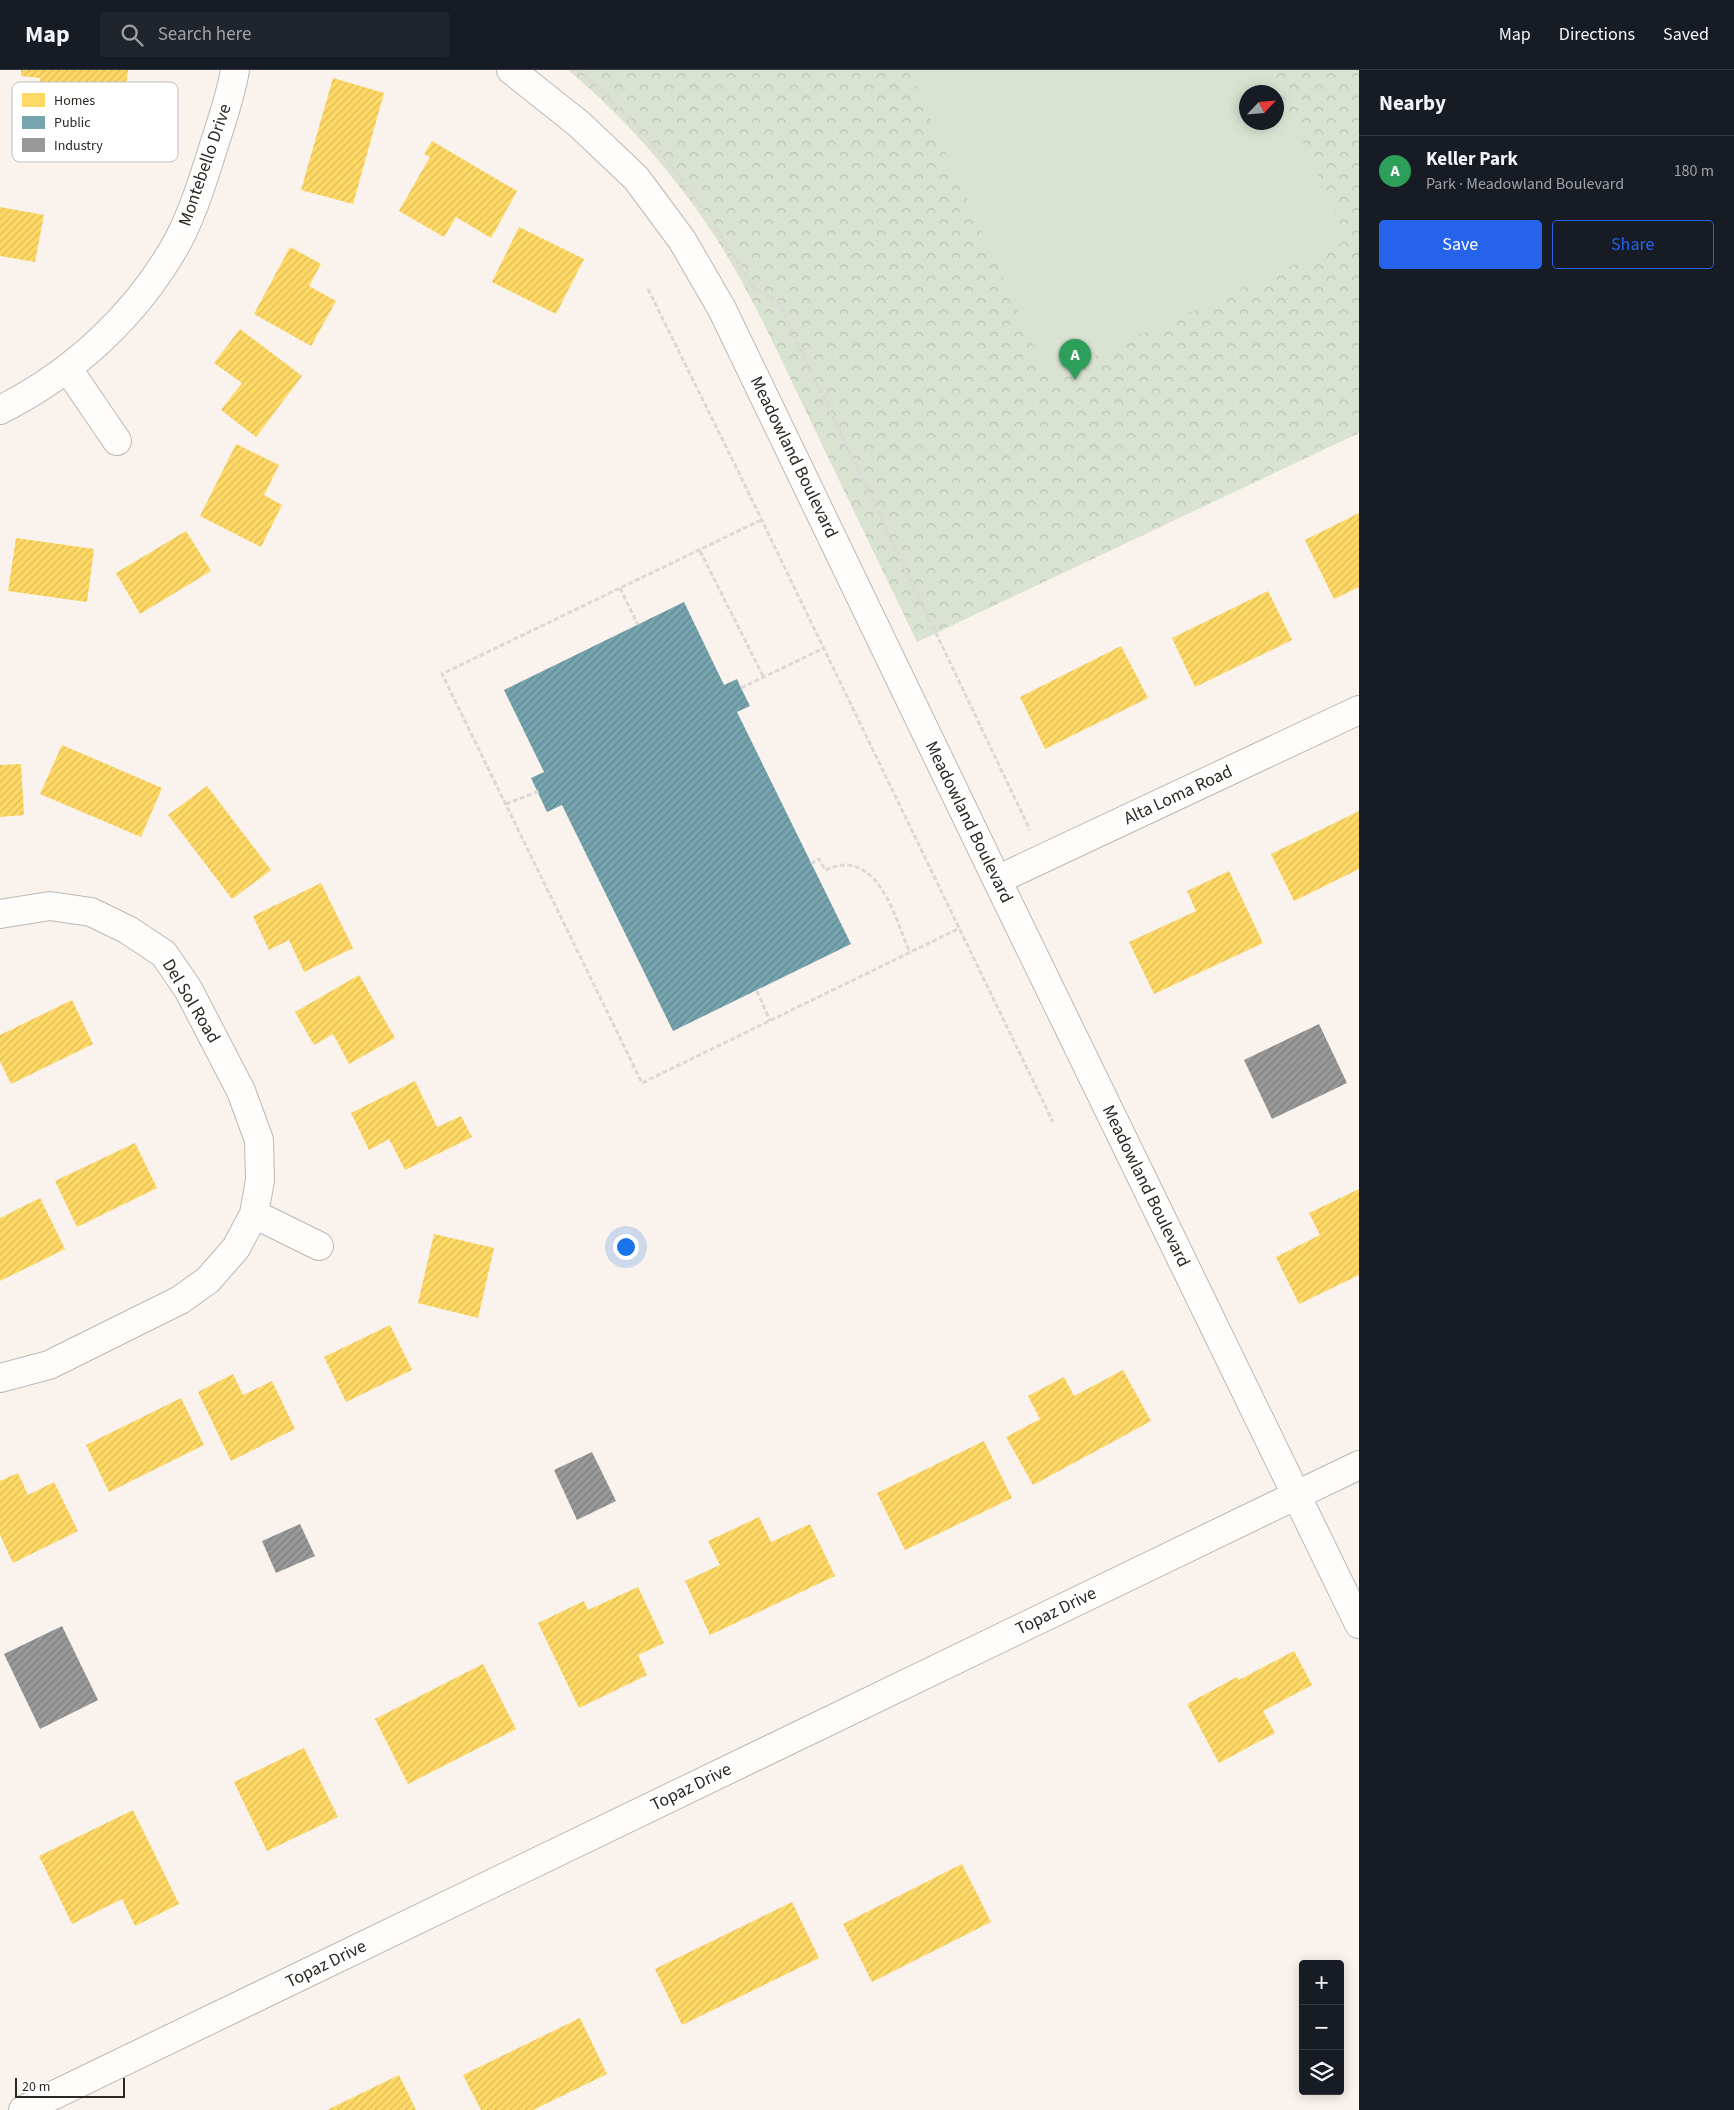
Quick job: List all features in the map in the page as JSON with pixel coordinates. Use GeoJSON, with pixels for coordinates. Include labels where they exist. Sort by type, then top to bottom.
{"type":"FeatureCollection","features":[{"type":"Feature","properties":{"kind":"street","name":"Montebello Drive"},"geometry":{"type":"LineString","coordinates":[[0,410],[68,369],[112,330],[146,290],[179,239],[203,180],[235,70]]}},
{"type":"Feature","properties":{"kind":"street","name":"Meadowland Boulevard"},"geometry":{"type":"LineString","coordinates":[[511,70],[579,124],[636,178],[682,240],[722,309],[1359,1624]]}},
{"type":"Feature","properties":{"kind":"street"},"geometry":{"type":"LineString","coordinates":[[68,369],[118,440]]}},
{"type":"Feature","properties":{"kind":"street","name":"Alta Loma Road"},"geometry":{"type":"LineString","coordinates":[[997,880],[1359,710]]}},
{"type":"Feature","properties":{"kind":"street","name":"Del Sol Road"},"geometry":{"type":"LineString","coordinates":[[0,914],[50,906],[91,912],[128,930],[164,954],[188,990],[241,1091],[259,1140],[260,1180],[254,1214],[236,1248],[208,1280],[180,1300],[49,1365],[0,1378]]}},
{"type":"Feature","properties":{"kind":"street"},"geometry":{"type":"LineString","coordinates":[[254,1214],[319,1246]]}},
{"type":"Feature","properties":{"kind":"street","name":"Topaz Drive"},"geometry":{"type":"LineString","coordinates":[[23,2110],[1359,1465]]}},
{"type":"Feature","properties":{"kind":"path"},"geometry":{"type":"LineString","coordinates":[[578,70],[644,133],[688,186],[708,216]]}},
{"type":"Feature","properties":{"kind":"path"},"geometry":{"type":"LineString","coordinates":[[713,224],[753,287],[778,302],[1044,858]]}},
{"type":"Feature","properties":{"kind":"path"},"geometry":{"type":"LineString","coordinates":[[648,289],[1053,1122]]}},
{"type":"Feature","properties":{"kind":"path"},"geometry":{"type":"LineString","coordinates":[[761,520],[442,674],[642,1083],[960,928]]}},
{"type":"Feature","properties":{"kind":"path"},"geometry":{"type":"LineString","coordinates":[[700,551],[764,678]]}},
{"type":"Feature","properties":{"kind":"path"},"geometry":{"type":"LineString","coordinates":[[620,588],[638,625]]}},
{"type":"Feature","properties":{"kind":"path"},"geometry":{"type":"LineString","coordinates":[[741,688],[824,648]]}},
{"type":"Feature","properties":{"kind":"path"},"geometry":{"type":"LineString","coordinates":[[506,804],[539,791]]}},
{"type":"Feature","properties":{"kind":"path"},"geometry":{"type":"LineString","coordinates":[[811,864],[819,859],[825,870],[845,865],[861,869],[875,877],[910,953]]}},
{"type":"Feature","properties":{"kind":"path"},"geometry":{"type":"LineString","coordinates":[[757,991],[770,1021]]}},
{"type":"Feature","properties":{"kind":"green space"},"geometry":{"type":"Polygon","coordinates":[[[568,70],[1359,70],[1359,433],[917,642],[770,336],[723,249],[672,176],[612,110],[568,70]]]}},
{"type":"Feature","properties":{"kind":"green space"},"geometry":{"type":"Polygon","coordinates":[[[908,70],[1270,70],[1277,85],[1239,85],[1239,130],[1284,130],[1284,101],[1348,240],[1048,377],[908,70]]]}},
{"type":"Feature","properties":{"kind":"building: Homes"},"geometry":{"type":"Polygon","coordinates":[[[21,70],[128,70],[127,82],[40,82],[40,78],[21,76],[21,70]]]}},
{"type":"Feature","properties":{"kind":"building: Homes"},"geometry":{"type":"Polygon","coordinates":[[[333,78],[384,93],[353,204],[301,190],[333,78]]]}},
{"type":"Feature","properties":{"kind":"building: Homes"},"geometry":{"type":"Polygon","coordinates":[[[432,141],[517,191],[491,238],[456,217],[444,237],[399,211],[430,157],[424,154],[432,141]]]}},
{"type":"Feature","properties":{"kind":"building: Homes"},"geometry":{"type":"Polygon","coordinates":[[[0,207],[44,215],[35,262],[0,256],[0,207]]]}},
{"type":"Feature","properties":{"kind":"building: Homes"},"geometry":{"type":"Polygon","coordinates":[[[519,227],[584,259],[556,314],[492,282],[519,227]]]}},
{"type":"Feature","properties":{"kind":"building: Homes"},"geometry":{"type":"Polygon","coordinates":[[[290,247],[321,264],[309,286],[336,301],[311,346],[254,314],[290,247]]]}},
{"type":"Feature","properties":{"kind":"building: Homes"},"geometry":{"type":"Polygon","coordinates":[[[240,329],[302,376],[256,437],[221,410],[242,383],[214,363],[240,329]]]}},
{"type":"Feature","properties":{"kind":"building: Homes"},"geometry":{"type":"Polygon","coordinates":[[[236,444],[279,465],[264,495],[282,505],[261,547],[200,516],[236,444]]]}},
{"type":"Feature","properties":{"kind":"building: Homes"},"geometry":{"type":"Polygon","coordinates":[[[1359,513],[1359,587],[1334,599],[1305,540],[1359,513]]]}},
{"type":"Feature","properties":{"kind":"building: Homes"},"geometry":{"type":"Polygon","coordinates":[[[186,531],[211,571],[140,614],[116,573],[186,531]]]}},
{"type":"Feature","properties":{"kind":"building: Homes"},"geometry":{"type":"Polygon","coordinates":[[[16,538],[94,549],[87,602],[8,591],[16,538]]]}},
{"type":"Feature","properties":{"kind":"building: Homes"},"geometry":{"type":"Polygon","coordinates":[[[1268,591],[1292,640],[1195,687],[1172,638],[1268,591]]]}},
{"type":"Feature","properties":{"kind":"building: Homes"},"geometry":{"type":"Polygon","coordinates":[[[1121,646],[1148,698],[1045,749],[1020,697],[1121,646]]]}},
{"type":"Feature","properties":{"kind":"building: Homes"},"geometry":{"type":"Polygon","coordinates":[[[62,745],[162,788],[141,837],[40,794],[62,745]]]}},
{"type":"Feature","properties":{"kind":"building: Homes"},"geometry":{"type":"Polygon","coordinates":[[[21,764],[24,815],[0,817],[0,765],[21,764]]]}},
{"type":"Feature","properties":{"kind":"building: Homes"},"geometry":{"type":"Polygon","coordinates":[[[207,786],[271,870],[232,899],[168,815],[207,786]]]}},
{"type":"Feature","properties":{"kind":"building: Homes"},"geometry":{"type":"Polygon","coordinates":[[[1359,811],[1359,869],[1294,901],[1271,854],[1359,811]]]}},
{"type":"Feature","properties":{"kind":"building: Homes"},"geometry":{"type":"Polygon","coordinates":[[[1229,871],[1263,943],[1154,994],[1129,942],[1196,911],[1187,891],[1229,871]]]}},
{"type":"Feature","properties":{"kind":"building: Homes"},"geometry":{"type":"Polygon","coordinates":[[[321,883],[353,948],[304,972],[289,940],[269,950],[253,916],[321,883]]]}},
{"type":"Feature","properties":{"kind":"building: Homes"},"geometry":{"type":"Polygon","coordinates":[[[359,975],[395,1038],[349,1064],[333,1034],[314,1045],[295,1012],[359,975]]]}},
{"type":"Feature","properties":{"kind":"building: Homes"},"geometry":{"type":"Polygon","coordinates":[[[72,1000],[93,1044],[11,1084],[0,1061],[0,1035],[72,1000]]]}},
{"type":"Feature","properties":{"kind":"building: Homes"},"geometry":{"type":"Polygon","coordinates":[[[415,1081],[437,1127],[461,1116],[472,1137],[405,1170],[389,1139],[369,1150],[351,1113],[415,1081]]]}},
{"type":"Feature","properties":{"kind":"building: Homes"},"geometry":{"type":"Polygon","coordinates":[[[135,1143],[157,1188],[77,1227],[55,1181],[135,1143]]]}},
{"type":"Feature","properties":{"kind":"building: Homes"},"geometry":{"type":"Polygon","coordinates":[[[1359,1189],[1359,1275],[1299,1304],[1276,1257],[1320,1235],[1309,1213],[1359,1189]]]}},
{"type":"Feature","properties":{"kind":"building: Homes"},"geometry":{"type":"Polygon","coordinates":[[[40,1198],[65,1249],[0,1281],[0,1218],[40,1198]]]}},
{"type":"Feature","properties":{"kind":"building: Homes"},"geometry":{"type":"Polygon","coordinates":[[[434,1234],[494,1248],[478,1318],[418,1303],[434,1234]]]}},
{"type":"Feature","properties":{"kind":"building: Homes"},"geometry":{"type":"Polygon","coordinates":[[[390,1325],[412,1370],[346,1402],[324,1357],[390,1325]]]}},
{"type":"Feature","properties":{"kind":"building: Homes"},"geometry":{"type":"Polygon","coordinates":[[[1123,1370],[1151,1421],[1033,1485],[1006,1437],[1040,1419],[1028,1396],[1064,1377],[1074,1396],[1123,1370]]]}},
{"type":"Feature","properties":{"kind":"building: Homes"},"geometry":{"type":"Polygon","coordinates":[[[233,1374],[243,1395],[272,1381],[295,1429],[231,1461],[198,1392],[233,1374]]]}},
{"type":"Feature","properties":{"kind":"building: Homes"},"geometry":{"type":"Polygon","coordinates":[[[181,1398],[204,1445],[109,1492],[86,1445],[181,1398]]]}},
{"type":"Feature","properties":{"kind":"building: Homes"},"geometry":{"type":"Polygon","coordinates":[[[984,1441],[1012,1498],[905,1550],[877,1493],[984,1441]]]}},
{"type":"Feature","properties":{"kind":"building: Homes"},"geometry":{"type":"Polygon","coordinates":[[[18,1473],[28,1495],[54,1482],[78,1531],[13,1563],[0,1535],[0,1481],[18,1473]]]}},
{"type":"Feature","properties":{"kind":"building: Homes"},"geometry":{"type":"Polygon","coordinates":[[[759,1517],[771,1542],[810,1524],[835,1576],[710,1635],[685,1581],[720,1565],[708,1541],[759,1517]]]}},
{"type":"Feature","properties":{"kind":"building: Homes"},"geometry":{"type":"Polygon","coordinates":[[[638,1587],[664,1643],[638,1655],[647,1675],[579,1708],[538,1623],[584,1601],[588,1610],[638,1587]]]}},
{"type":"Feature","properties":{"kind":"building: Homes"},"geometry":{"type":"Polygon","coordinates":[[[1294,1651],[1312,1685],[1263,1711],[1275,1733],[1219,1763],[1187,1704],[1237,1677],[1239,1680],[1294,1651]]]}},
{"type":"Feature","properties":{"kind":"building: Homes"},"geometry":{"type":"Polygon","coordinates":[[[483,1664],[516,1729],[408,1784],[375,1719],[483,1664]]]}},
{"type":"Feature","properties":{"kind":"building: Homes"},"geometry":{"type":"Polygon","coordinates":[[[304,1748],[338,1817],[267,1851],[234,1782],[304,1748]]]}},
{"type":"Feature","properties":{"kind":"building: Homes"},"geometry":{"type":"Polygon","coordinates":[[[133,1810],[179,1904],[135,1926],[122,1899],[72,1924],[39,1856],[133,1810]]]}},
{"type":"Feature","properties":{"kind":"building: Homes"},"geometry":{"type":"Polygon","coordinates":[[[962,1864],[991,1922],[872,1982],[843,1924],[962,1864]]]}},
{"type":"Feature","properties":{"kind":"building: Homes"},"geometry":{"type":"Polygon","coordinates":[[[792,1902],[819,1958],[682,2025],[655,1969],[792,1902]]]}},
{"type":"Feature","properties":{"kind":"building: Homes"},"geometry":{"type":"Polygon","coordinates":[[[580,2018],[607,2074],[533,2110],[481,2110],[463,2075],[580,2018]]]}},
{"type":"Feature","properties":{"kind":"building: Homes"},"geometry":{"type":"Polygon","coordinates":[[[399,2075],[416,2110],[327,2110],[399,2075]]]}},
{"type":"Feature","properties":{"kind":"building: Public"},"geometry":{"type":"Polygon","coordinates":[[[684,602],[724,685],[737,679],[750,706],[737,712],[851,944],[673,1031],[562,805],[547,812],[531,778],[544,772],[504,690],[684,602]]]}},
{"type":"Feature","properties":{"kind":"building: Industry"},"geometry":{"type":"Polygon","coordinates":[[[1319,1024],[1347,1083],[1272,1119],[1244,1060],[1319,1024]]]}},
{"type":"Feature","properties":{"kind":"building: Industry"},"geometry":{"type":"Polygon","coordinates":[[[592,1452],[616,1501],[577,1520],[554,1470],[592,1452]]]}},
{"type":"Feature","properties":{"kind":"building: Industry"},"geometry":{"type":"Polygon","coordinates":[[[300,1524],[315,1556],[276,1573],[262,1541],[300,1524]]]}},
{"type":"Feature","properties":{"kind":"building: Industry"},"geometry":{"type":"Polygon","coordinates":[[[62,1626],[98,1700],[40,1729],[4,1654],[62,1626]]]}},
{"type":"Feature","properties":{"kind":"place","name":"Keller Park"},"geometry":{"type":"Point","coordinates":[1075,380]}}]}
